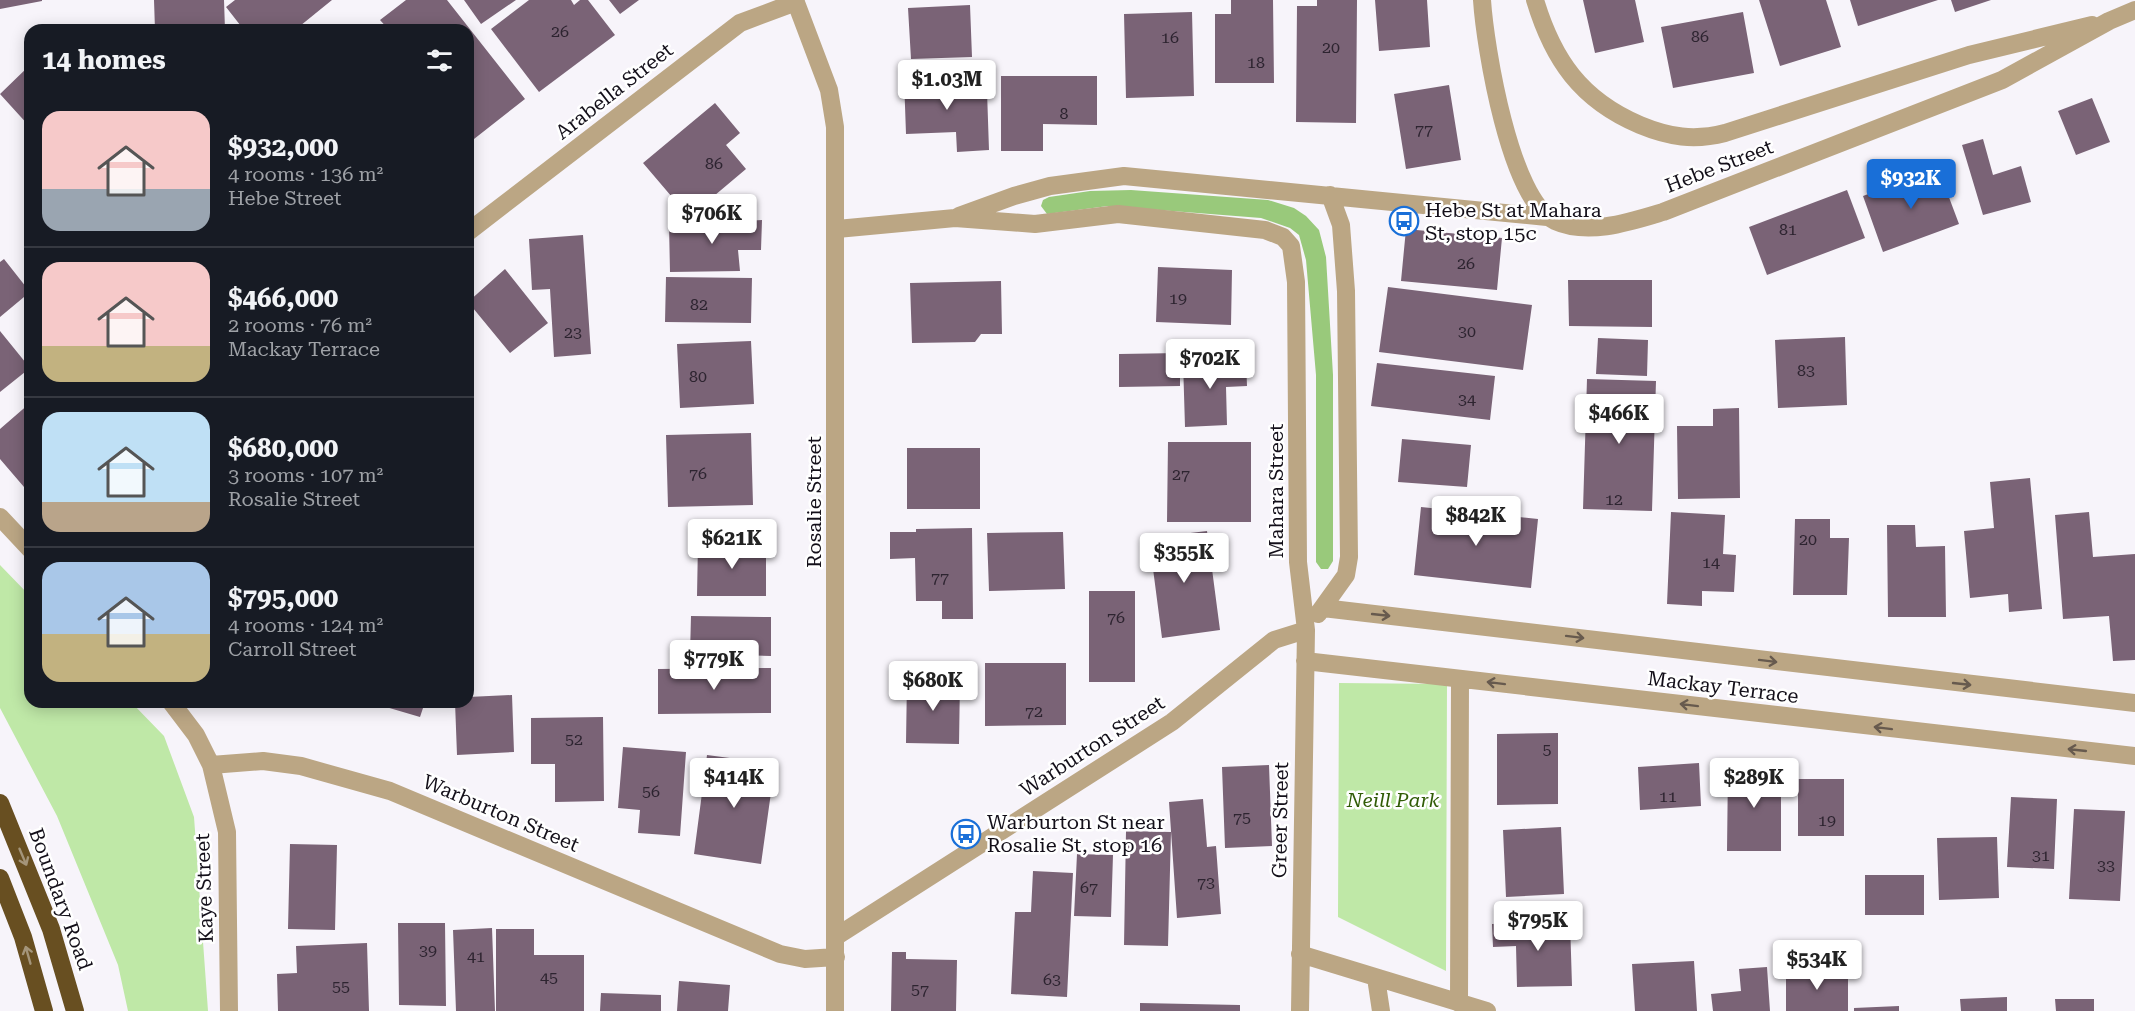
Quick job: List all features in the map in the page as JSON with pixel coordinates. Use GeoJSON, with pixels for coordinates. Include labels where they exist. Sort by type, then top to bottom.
{"type":"FeatureCollection","features":[{"type":"Feature","properties":{"kind":"highway","name":"Boundary Road"},"geometry":{"type":"LineString","coordinates":[[0,803],[51,928],[75,1011]]}},
{"type":"Feature","properties":{"kind":"highway"},"geometry":{"type":"LineString","coordinates":[[0,878],[23,937],[45,1011]]}},
{"type":"Feature","properties":{"kind":"street"},"geometry":{"type":"LineString","coordinates":[[1482,0],[1489,56],[1506,131],[1522,179],[1547,217]]}},
{"type":"Feature","properties":{"kind":"street","name":"Hebe Street"},"geometry":{"type":"LineString","coordinates":[[1535,0],[1553,46],[1566,69],[1589,96],[1610,110],[1642,126],[1691,139],[1725,133],[2007,44],[2109,21]]}},
{"type":"Feature","properties":{"kind":"street","name":"Rosalie Street"},"geometry":{"type":"LineString","coordinates":[[796,1],[829,90],[833,109],[837,229],[836,1011]]}},
{"type":"Feature","properties":{"kind":"street","name":"Arabella Street"},"geometry":{"type":"LineString","coordinates":[[474,227],[740,23],[796,1]]}},
{"type":"Feature","properties":{"kind":"street","name":"Hebe Street"},"geometry":{"type":"LineString","coordinates":[[1547,217],[1574,226],[1605,226],[1672,208],[2002,80],[2109,21],[2135,10]]}},
{"type":"Feature","properties":{"kind":"street","name":"Mahara Street"},"geometry":{"type":"LineString","coordinates":[[955,218],[1032,190],[1109,177],[1142,176],[1547,217]]}},
{"type":"Feature","properties":{"kind":"street"},"geometry":{"type":"LineString","coordinates":[[1306,630],[1346,575],[1349,550],[1345,263],[1339,216],[1330,195]]}},
{"type":"Feature","properties":{"kind":"street","name":"Mahara Street"},"geometry":{"type":"LineString","coordinates":[[837,229],[955,218],[1026,225],[1103,215],[1140,214],[1272,231],[1289,242],[1294,256],[1296,282],[1298,562],[1306,630]]}},
{"type":"Feature","properties":{"kind":"street"},"geometry":{"type":"LineString","coordinates":[[0,517],[24,543]]}},
{"type":"Feature","properties":{"kind":"street","name":"Mackay Terrace"},"geometry":{"type":"LineString","coordinates":[[1323,608],[2135,703]]}},
{"type":"Feature","properties":{"kind":"street","name":"Greer Street"},"geometry":{"type":"LineString","coordinates":[[1300,1011],[1306,630]]}},
{"type":"Feature","properties":{"kind":"street","name":"Warburton Street"},"geometry":{"type":"LineString","coordinates":[[837,936],[1172,722],[1274,640],[1306,630]]}},
{"type":"Feature","properties":{"kind":"street","name":"Mackay Terrace"},"geometry":{"type":"LineString","coordinates":[[1305,661],[2135,756]]}},
{"type":"Feature","properties":{"kind":"street"},"geometry":{"type":"LineString","coordinates":[[1459,1003],[1460,679]]}},
{"type":"Feature","properties":{"kind":"street"},"geometry":{"type":"LineString","coordinates":[[176,708],[196,735],[211,765]]}},
{"type":"Feature","properties":{"kind":"street","name":"Warburton Street"},"geometry":{"type":"LineString","coordinates":[[211,765],[263,761],[301,766],[390,791],[780,954],[805,960],[836,957]]}},
{"type":"Feature","properties":{"kind":"street","name":"Kaye Street"},"geometry":{"type":"LineString","coordinates":[[211,765],[227,832],[229,1011]]}},
{"type":"Feature","properties":{"kind":"street"},"geometry":{"type":"LineString","coordinates":[[1300,954],[1487,1011]]}},
{"type":"Feature","properties":{"kind":"street"},"geometry":{"type":"LineString","coordinates":[[1376,978],[1381,1011]]}},
{"type":"Feature","properties":{"kind":"green space"},"geometry":{"type":"Polygon","coordinates":[[[1131,190],[1268,200],[1294,208],[1306,216],[1319,230],[1326,257],[1333,375],[1333,561],[1328,569],[1321,569],[1316,562],[1316,375],[1306,260],[1299,235],[1290,228],[1261,218],[1108,206],[1047,214],[1041,206],[1043,200],[1049,197],[1090,191],[1131,190]]]}},
{"type":"Feature","properties":{"kind":"green space"},"geometry":{"type":"Polygon","coordinates":[[[0,565],[24,590],[24,708],[137,708],[164,736],[194,817],[208,1011],[128,1011],[118,965],[57,816],[0,708],[0,565]]]}},
{"type":"Feature","properties":{"kind":"green space","name":"Neill Park"},"geometry":{"type":"Polygon","coordinates":[[[1339,683],[1447,684],[1446,971],[1338,917],[1339,683]]]}},
{"type":"Feature","properties":{"kind":"building"},"geometry":{"type":"Polygon","coordinates":[[[0,0],[42,0],[42,1],[0,9],[0,0]]]}},
{"type":"Feature","properties":{"kind":"building"},"geometry":{"type":"Polygon","coordinates":[[[154,0],[224,0],[225,24],[155,24],[154,0]]]}},
{"type":"Feature","properties":{"kind":"building"},"geometry":{"type":"Polygon","coordinates":[[[235,0],[332,0],[302,24],[239,24],[226,7],[235,0]]]}},
{"type":"Feature","properties":{"kind":"building"},"geometry":{"type":"Polygon","coordinates":[[[406,0],[447,0],[466,24],[384,24],[380,20],[406,0]]]}},
{"type":"Feature","properties":{"kind":"building"},"geometry":{"type":"Polygon","coordinates":[[[464,0],[516,0],[481,24],[464,0]]]}},
{"type":"Feature","properties":{"kind":"building"},"geometry":{"type":"Polygon","coordinates":[[[529,0],[571,0],[574,5],[580,0],[588,0],[615,35],[539,92],[491,29],[529,0]]]}},
{"type":"Feature","properties":{"kind":"building"},"geometry":{"type":"Polygon","coordinates":[[[609,0],[639,0],[620,14],[609,0]]]}},
{"type":"Feature","properties":{"kind":"building"},"geometry":{"type":"Polygon","coordinates":[[[1231,0],[1273,0],[1274,83],[1215,83],[1215,14],[1231,14],[1231,0]]]}},
{"type":"Feature","properties":{"kind":"building"},"geometry":{"type":"Polygon","coordinates":[[[1317,0],[1357,0],[1356,123],[1296,122],[1297,6],[1317,6],[1317,0]]]}},
{"type":"Feature","properties":{"kind":"building"},"geometry":{"type":"Polygon","coordinates":[[[1375,0],[1427,0],[1430,47],[1379,51],[1375,0]]]}},
{"type":"Feature","properties":{"kind":"building"},"geometry":{"type":"Polygon","coordinates":[[[1583,0],[1635,0],[1644,42],[1595,53],[1583,0]]]}},
{"type":"Feature","properties":{"kind":"building"},"geometry":{"type":"Polygon","coordinates":[[[1759,0],[1826,0],[1841,47],[1780,66],[1759,0]]]}},
{"type":"Feature","properties":{"kind":"building"},"geometry":{"type":"Polygon","coordinates":[[[1850,0],[1938,0],[1858,26],[1850,0]]]}},
{"type":"Feature","properties":{"kind":"building"},"geometry":{"type":"Polygon","coordinates":[[[1951,0],[1991,0],[1955,12],[1951,0]]]}},
{"type":"Feature","properties":{"kind":"building"},"geometry":{"type":"Polygon","coordinates":[[[970,5],[972,57],[911,59],[908,8],[970,5]]]}},
{"type":"Feature","properties":{"kind":"building"},"geometry":{"type":"Polygon","coordinates":[[[1192,12],[1194,96],[1126,98],[1124,14],[1192,12]]]}},
{"type":"Feature","properties":{"kind":"building"},"geometry":{"type":"Polygon","coordinates":[[[1743,12],[1754,73],[1673,88],[1661,27],[1743,12]]]}},
{"type":"Feature","properties":{"kind":"building"},"geometry":{"type":"Polygon","coordinates":[[[474,34],[525,99],[474,139],[474,34]]]}},
{"type":"Feature","properties":{"kind":"building"},"geometry":{"type":"Polygon","coordinates":[[[24,71],[24,120],[0,94],[24,71]]]}},
{"type":"Feature","properties":{"kind":"building"},"geometry":{"type":"Polygon","coordinates":[[[961,76],[961,93],[987,91],[989,150],[957,152],[956,132],[906,134],[904,78],[961,76]]]}},
{"type":"Feature","properties":{"kind":"building"},"geometry":{"type":"Polygon","coordinates":[[[1001,76],[1097,76],[1097,125],[1043,124],[1043,151],[1001,151],[1001,76]]]}},
{"type":"Feature","properties":{"kind":"building"},"geometry":{"type":"Polygon","coordinates":[[[1449,85],[1461,160],[1406,169],[1394,94],[1449,85]]]}},
{"type":"Feature","properties":{"kind":"building"},"geometry":{"type":"Polygon","coordinates":[[[2092,98],[2110,142],[2076,155],[2058,111],[2092,98]]]}},
{"type":"Feature","properties":{"kind":"building"},"geometry":{"type":"Polygon","coordinates":[[[715,103],[740,133],[726,145],[746,169],[689,217],[643,163],[715,103]]]}},
{"type":"Feature","properties":{"kind":"building"},"geometry":{"type":"Polygon","coordinates":[[[1983,139],[1993,175],[2021,166],[2031,202],[1983,215],[1962,145],[1983,139]]]}},
{"type":"Feature","properties":{"kind":"building"},"geometry":{"type":"Polygon","coordinates":[[[1938,168],[1959,224],[1883,252],[1863,196],[1938,168]]]}},
{"type":"Feature","properties":{"kind":"building"},"geometry":{"type":"Polygon","coordinates":[[[1847,190],[1865,238],[1767,275],[1749,227],[1847,190]]]}},
{"type":"Feature","properties":{"kind":"building"},"geometry":{"type":"Polygon","coordinates":[[[762,220],[761,250],[738,250],[740,271],[670,272],[669,225],[762,220]]]}},
{"type":"Feature","properties":{"kind":"building"},"geometry":{"type":"Polygon","coordinates":[[[1406,229],[1502,238],[1497,290],[1401,281],[1406,229]]]}},
{"type":"Feature","properties":{"kind":"building"},"geometry":{"type":"Polygon","coordinates":[[[583,235],[591,354],[554,357],[550,289],[532,290],[529,239],[583,235]]]}},
{"type":"Feature","properties":{"kind":"building"},"geometry":{"type":"Polygon","coordinates":[[[4,259],[24,284],[24,297],[0,317],[0,262],[4,259]]]}},
{"type":"Feature","properties":{"kind":"building"},"geometry":{"type":"Polygon","coordinates":[[[1158,267],[1232,270],[1231,325],[1156,322],[1158,267]]]}},
{"type":"Feature","properties":{"kind":"building"},"geometry":{"type":"Polygon","coordinates":[[[505,269],[548,323],[510,353],[474,309],[474,297],[505,269]]]}},
{"type":"Feature","properties":{"kind":"building"},"geometry":{"type":"Polygon","coordinates":[[[666,277],[752,278],[751,323],[665,322],[666,277]]]}},
{"type":"Feature","properties":{"kind":"building"},"geometry":{"type":"Polygon","coordinates":[[[1568,280],[1652,280],[1652,327],[1569,326],[1568,280]]]}},
{"type":"Feature","properties":{"kind":"building"},"geometry":{"type":"Polygon","coordinates":[[[1001,281],[1002,334],[981,334],[975,342],[912,343],[910,283],[1001,281]]]}},
{"type":"Feature","properties":{"kind":"building"},"geometry":{"type":"Polygon","coordinates":[[[1388,287],[1532,305],[1523,370],[1379,352],[1388,287]]]}},
{"type":"Feature","properties":{"kind":"building"},"geometry":{"type":"Polygon","coordinates":[[[0,331],[24,361],[24,373],[0,392],[0,331]]]}},
{"type":"Feature","properties":{"kind":"building"},"geometry":{"type":"Polygon","coordinates":[[[1845,337],[1847,405],[1778,408],[1775,340],[1845,337]]]}},
{"type":"Feature","properties":{"kind":"building"},"geometry":{"type":"Polygon","coordinates":[[[1598,338],[1648,340],[1647,376],[1596,374],[1598,338]]]}},
{"type":"Feature","properties":{"kind":"building"},"geometry":{"type":"Polygon","coordinates":[[[751,341],[754,404],[680,408],[677,344],[751,341]]]}},
{"type":"Feature","properties":{"kind":"building"},"geometry":{"type":"Polygon","coordinates":[[[1180,353],[1180,386],[1119,387],[1119,354],[1180,353]]]}},
{"type":"Feature","properties":{"kind":"building"},"geometry":{"type":"Polygon","coordinates":[[[1246,360],[1247,386],[1226,387],[1227,425],[1185,427],[1183,361],[1246,360]]]}},
{"type":"Feature","properties":{"kind":"building"},"geometry":{"type":"Polygon","coordinates":[[[1377,363],[1495,376],[1490,420],[1371,406],[1377,363]]]}},
{"type":"Feature","properties":{"kind":"building"},"geometry":{"type":"Polygon","coordinates":[[[1587,379],[1656,381],[1652,511],[1583,509],[1587,379]]]}},
{"type":"Feature","properties":{"kind":"building"},"geometry":{"type":"Polygon","coordinates":[[[24,408],[24,487],[0,459],[0,429],[24,408]]]}},
{"type":"Feature","properties":{"kind":"building"},"geometry":{"type":"Polygon","coordinates":[[[1739,408],[1740,498],[1678,499],[1677,426],[1713,426],[1713,409],[1739,408]]]}},
{"type":"Feature","properties":{"kind":"building"},"geometry":{"type":"Polygon","coordinates":[[[751,433],[753,505],[668,507],[666,435],[751,433]]]}},
{"type":"Feature","properties":{"kind":"building"},"geometry":{"type":"Polygon","coordinates":[[[1402,439],[1471,445],[1467,487],[1398,482],[1402,439]]]}},
{"type":"Feature","properties":{"kind":"building"},"geometry":{"type":"Polygon","coordinates":[[[1168,442],[1251,442],[1251,522],[1167,522],[1168,442]]]}},
{"type":"Feature","properties":{"kind":"building"},"geometry":{"type":"Polygon","coordinates":[[[907,448],[980,448],[980,509],[907,509],[907,448]]]}},
{"type":"Feature","properties":{"kind":"building"},"geometry":{"type":"Polygon","coordinates":[[[2030,478],[2042,609],[2009,612],[2008,594],[1970,598],[1964,531],[1994,528],[1990,482],[2030,478]]]}},
{"type":"Feature","properties":{"kind":"building"},"geometry":{"type":"Polygon","coordinates":[[[1421,507],[1538,519],[1531,588],[1414,575],[1421,507]]]}},
{"type":"Feature","properties":{"kind":"building"},"geometry":{"type":"Polygon","coordinates":[[[1671,512],[1725,515],[1723,554],[1736,555],[1734,592],[1702,591],[1702,606],[1667,604],[1671,512]]]}},
{"type":"Feature","properties":{"kind":"building"},"geometry":{"type":"Polygon","coordinates":[[[2089,512],[2093,557],[2135,554],[2135,660],[2113,661],[2109,616],[2063,619],[2055,515],[2089,512]]]}},
{"type":"Feature","properties":{"kind":"building"},"geometry":{"type":"Polygon","coordinates":[[[1795,519],[1830,519],[1830,538],[1849,538],[1847,595],[1793,595],[1795,519]]]}},
{"type":"Feature","properties":{"kind":"building"},"geometry":{"type":"Polygon","coordinates":[[[1887,525],[1915,525],[1916,547],[1945,546],[1946,617],[1888,617],[1887,525]]]}},
{"type":"Feature","properties":{"kind":"building"},"geometry":{"type":"Polygon","coordinates":[[[972,528],[973,619],[942,619],[942,601],[916,601],[915,558],[890,559],[890,532],[972,528]]]}},
{"type":"Feature","properties":{"kind":"building"},"geometry":{"type":"Polygon","coordinates":[[[1207,531],[1220,630],[1162,638],[1149,538],[1207,531]]]}},
{"type":"Feature","properties":{"kind":"building"},"geometry":{"type":"Polygon","coordinates":[[[1063,532],[1065,589],[989,591],[987,533],[1063,532]]]}},
{"type":"Feature","properties":{"kind":"building"},"geometry":{"type":"Polygon","coordinates":[[[698,543],[766,544],[766,596],[697,596],[698,543]]]}},
{"type":"Feature","properties":{"kind":"building"},"geometry":{"type":"Polygon","coordinates":[[[1089,591],[1135,591],[1135,682],[1089,682],[1089,591]]]}},
{"type":"Feature","properties":{"kind":"building"},"geometry":{"type":"Polygon","coordinates":[[[691,616],[771,617],[771,656],[690,654],[691,616]]]}},
{"type":"Feature","properties":{"kind":"building"},"geometry":{"type":"Polygon","coordinates":[[[985,663],[1066,663],[1066,725],[985,726],[985,663]]]}},
{"type":"Feature","properties":{"kind":"building"},"geometry":{"type":"Polygon","coordinates":[[[771,668],[771,713],[658,714],[658,669],[771,668]]]}},
{"type":"Feature","properties":{"kind":"building"},"geometry":{"type":"Polygon","coordinates":[[[907,679],[960,680],[959,744],[906,743],[907,679]]]}},
{"type":"Feature","properties":{"kind":"building"},"geometry":{"type":"Polygon","coordinates":[[[512,695],[514,752],[457,755],[455,708],[474,708],[474,697],[512,695]]]}},
{"type":"Feature","properties":{"kind":"building"},"geometry":{"type":"Polygon","coordinates":[[[389,708],[423,708],[420,717],[389,708]]]}},
{"type":"Feature","properties":{"kind":"building"},"geometry":{"type":"Polygon","coordinates":[[[603,717],[604,801],[555,802],[555,764],[531,764],[531,718],[603,717]]]}},
{"type":"Feature","properties":{"kind":"building"},"geometry":{"type":"Polygon","coordinates":[[[1558,733],[1558,804],[1497,805],[1497,734],[1558,733]]]}},
{"type":"Feature","properties":{"kind":"building"},"geometry":{"type":"Polygon","coordinates":[[[623,747],[686,752],[680,836],[638,833],[640,810],[618,808],[623,747]]]}},
{"type":"Feature","properties":{"kind":"building"},"geometry":{"type":"Polygon","coordinates":[[[707,755],[775,764],[761,864],[694,854],[707,755]]]}},
{"type":"Feature","properties":{"kind":"building"},"geometry":{"type":"Polygon","coordinates":[[[1699,763],[1701,806],[1640,810],[1638,767],[1699,763]]]}},
{"type":"Feature","properties":{"kind":"building"},"geometry":{"type":"Polygon","coordinates":[[[1269,765],[1272,846],[1225,848],[1222,767],[1269,765]]]}},
{"type":"Feature","properties":{"kind":"building"},"geometry":{"type":"Polygon","coordinates":[[[1728,767],[1781,768],[1781,851],[1727,851],[1728,767]]]}},
{"type":"Feature","properties":{"kind":"building"},"geometry":{"type":"Polygon","coordinates":[[[1798,779],[1844,779],[1844,836],[1798,836],[1798,779]]]}},
{"type":"Feature","properties":{"kind":"building"},"geometry":{"type":"Polygon","coordinates":[[[2011,797],[2057,799],[2054,869],[2007,867],[2011,797]]]}},
{"type":"Feature","properties":{"kind":"building"},"geometry":{"type":"Polygon","coordinates":[[[1203,799],[1207,847],[1216,846],[1221,914],[1177,918],[1169,802],[1203,799]]]}},
{"type":"Feature","properties":{"kind":"building"},"geometry":{"type":"Polygon","coordinates":[[[2074,809],[2125,811],[2120,901],[2069,899],[2074,809]]]}},
{"type":"Feature","properties":{"kind":"building"},"geometry":{"type":"Polygon","coordinates":[[[1561,827],[1564,894],[1506,897],[1503,830],[1561,827]]]}},
{"type":"Feature","properties":{"kind":"building"},"geometry":{"type":"Polygon","coordinates":[[[1126,831],[1171,832],[1168,946],[1124,945],[1126,831]]]}},
{"type":"Feature","properties":{"kind":"building"},"geometry":{"type":"Polygon","coordinates":[[[1997,837],[1999,898],[1939,900],[1937,838],[1997,837]]]}},
{"type":"Feature","properties":{"kind":"building"},"geometry":{"type":"Polygon","coordinates":[[[290,844],[337,845],[335,930],[288,929],[290,844]]]}},
{"type":"Feature","properties":{"kind":"building"},"geometry":{"type":"Polygon","coordinates":[[[1077,854],[1113,855],[1111,917],[1074,916],[1077,854]]]}},
{"type":"Feature","properties":{"kind":"building"},"geometry":{"type":"Polygon","coordinates":[[[1033,871],[1073,873],[1067,997],[1011,994],[1015,912],[1031,912],[1033,871]]]}},
{"type":"Feature","properties":{"kind":"building"},"geometry":{"type":"Polygon","coordinates":[[[1865,875],[1924,875],[1924,915],[1865,915],[1865,875]]]}},
{"type":"Feature","properties":{"kind":"building"},"geometry":{"type":"Polygon","coordinates":[[[1570,921],[1572,986],[1517,987],[1516,946],[1493,947],[1492,924],[1570,921]]]}},
{"type":"Feature","properties":{"kind":"building"},"geometry":{"type":"Polygon","coordinates":[[[398,923],[445,923],[446,1006],[399,1005],[398,923]]]}},
{"type":"Feature","properties":{"kind":"building"},"geometry":{"type":"Polygon","coordinates":[[[492,928],[495,1011],[456,1011],[453,930],[492,928]]]}},
{"type":"Feature","properties":{"kind":"building"},"geometry":{"type":"Polygon","coordinates":[[[496,929],[534,929],[534,955],[584,955],[584,1011],[496,1011],[496,929]]]}},
{"type":"Feature","properties":{"kind":"building"},"geometry":{"type":"Polygon","coordinates":[[[367,943],[369,1011],[278,1011],[277,974],[297,973],[296,946],[367,943]]]}},
{"type":"Feature","properties":{"kind":"building"},"geometry":{"type":"Polygon","coordinates":[[[892,952],[906,952],[906,959],[957,960],[956,1011],[891,1011],[892,952]]]}},
{"type":"Feature","properties":{"kind":"building"},"geometry":{"type":"Polygon","coordinates":[[[1694,961],[1697,1011],[1635,1011],[1632,964],[1694,961]]]}},
{"type":"Feature","properties":{"kind":"building"},"geometry":{"type":"Polygon","coordinates":[[[1767,967],[1770,1011],[1713,1011],[1711,994],[1741,991],[1739,969],[1767,967]]]}},
{"type":"Feature","properties":{"kind":"building"},"geometry":{"type":"Polygon","coordinates":[[[1848,970],[1848,1011],[1786,1011],[1786,971],[1848,970]]]}},
{"type":"Feature","properties":{"kind":"building"},"geometry":{"type":"Polygon","coordinates":[[[679,981],[730,985],[728,1011],[677,1011],[679,981]]]}},
{"type":"Feature","properties":{"kind":"building"},"geometry":{"type":"Polygon","coordinates":[[[601,993],[661,995],[661,1011],[600,1011],[601,993]]]}},
{"type":"Feature","properties":{"kind":"building"},"geometry":{"type":"Polygon","coordinates":[[[2007,997],[2007,1011],[1961,1011],[1960,999],[2007,997]]]}},
{"type":"Feature","properties":{"kind":"building"},"geometry":{"type":"Polygon","coordinates":[[[2055,999],[2094,999],[2094,1011],[2056,1011],[2055,999]]]}},
{"type":"Feature","properties":{"kind":"building"},"geometry":{"type":"Polygon","coordinates":[[[1140,1003],[1240,1005],[1240,1011],[1140,1011],[1140,1003]]]}},
{"type":"Feature","properties":{"kind":"building"},"geometry":{"type":"Polygon","coordinates":[[[1899,1006],[1899,1011],[1854,1011],[1854,1008],[1899,1006]]]}},
{"type":"Feature","properties":{"kind":"place","name":"Hebe St at Mahara St, stop 15c"},"geometry":{"type":"Point","coordinates":[1404,221]}},
{"type":"Feature","properties":{"kind":"place","name":"Warburton St near Rosalie St, stop 16"},"geometry":{"type":"Point","coordinates":[966,834]}}]}
